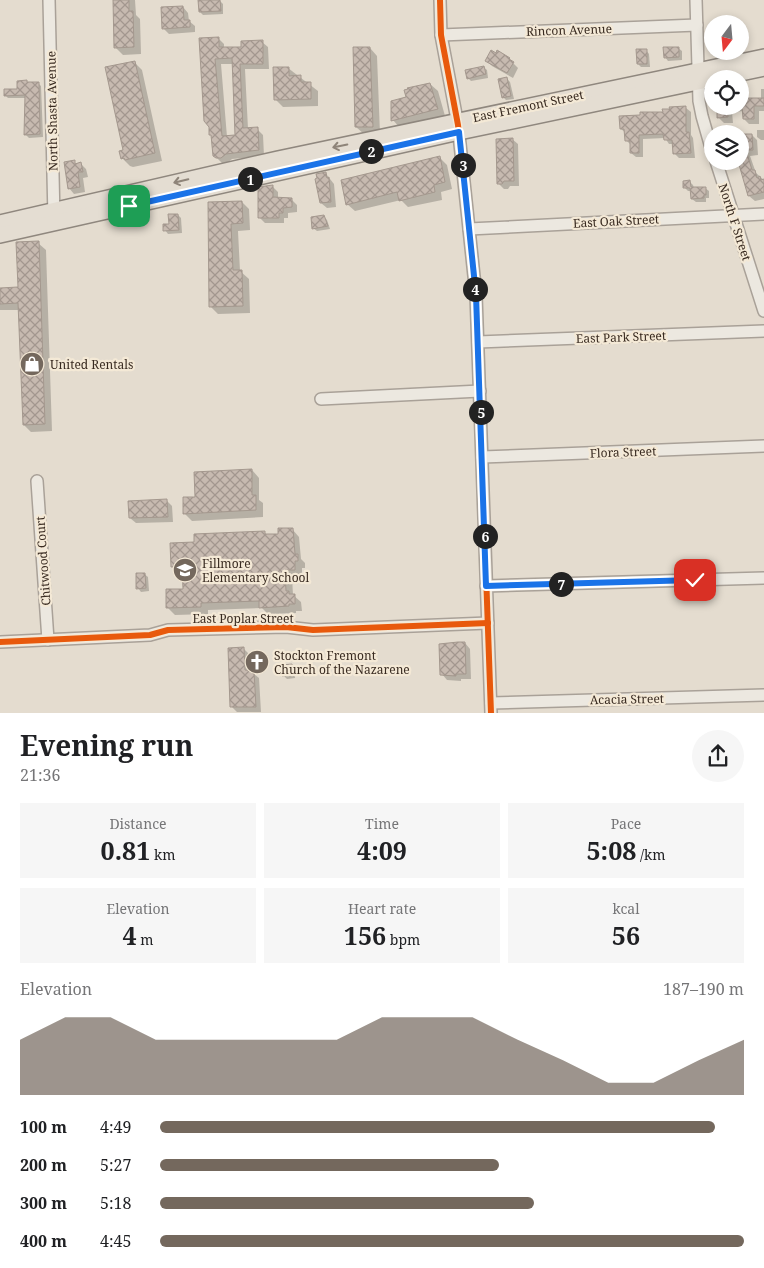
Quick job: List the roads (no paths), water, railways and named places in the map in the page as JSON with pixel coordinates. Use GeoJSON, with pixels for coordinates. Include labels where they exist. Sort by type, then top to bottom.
{"type":"FeatureCollection","features":[{"type":"Feature","properties":{"kind":"main road","name":"East Fremont Street"},"geometry":{"type":"LineString","coordinates":[[728,70],[764,57]]}},
{"type":"Feature","properties":{"kind":"main road","name":"East Fremont Street"},"geometry":{"type":"LineString","coordinates":[[749,71],[764,68]]}},
{"type":"Feature","properties":{"kind":"main road","name":"East Fremont Street"},"geometry":{"type":"LineString","coordinates":[[0,235],[54,217],[284,158],[458,126],[673,75],[704,78]]}},
{"type":"Feature","properties":{"kind":"main road","name":"East Fremont Street"},"geometry":{"type":"LineString","coordinates":[[0,223],[54,217]]}},
{"type":"Feature","properties":{"kind":"street","name":"North Shasta Avenue"},"geometry":{"type":"LineString","coordinates":[[49,0],[54,217]]}},
{"type":"Feature","properties":{"kind":"street"},"geometry":{"type":"LineString","coordinates":[[440,0],[441,35],[458,126],[476,295],[491,708]]}},
{"type":"Feature","properties":{"kind":"street"},"geometry":{"type":"LineString","coordinates":[[696,0],[697,25],[705,70]]}},
{"type":"Feature","properties":{"kind":"street","name":"Rincon Avenue"},"geometry":{"type":"LineString","coordinates":[[441,35],[697,25]]}},
{"type":"Feature","properties":{"kind":"street"},"geometry":{"type":"LineString","coordinates":[[704,97],[702,116],[705,125]]}},
{"type":"Feature","properties":{"kind":"street","name":"North F Street"},"geometry":{"type":"LineString","coordinates":[[719,170],[764,311]]}},
{"type":"Feature","properties":{"kind":"street","name":"East Oak Street"},"geometry":{"type":"LineString","coordinates":[[469,229],[764,214]]}},
{"type":"Feature","properties":{"kind":"street","name":"East Park Street"},"geometry":{"type":"LineString","coordinates":[[478,342],[764,331]]}},
{"type":"Feature","properties":{"kind":"street"},"geometry":{"type":"LineString","coordinates":[[321,399],[480,391]]}},
{"type":"Feature","properties":{"kind":"street","name":"Flora Street"},"geometry":{"type":"LineString","coordinates":[[482,457],[764,446]]}},
{"type":"Feature","properties":{"kind":"street","name":"Chitwood Court"},"geometry":{"type":"LineString","coordinates":[[37,481],[48,640]]}},
{"type":"Feature","properties":{"kind":"street"},"geometry":{"type":"LineString","coordinates":[[486,586],[764,578]]}},
{"type":"Feature","properties":{"kind":"street","name":"East Poplar Street"},"geometry":{"type":"LineString","coordinates":[[0,642],[150,635],[168,630],[286,627],[313,630],[488,623]]}},
{"type":"Feature","properties":{"kind":"street","name":"Acacia Street"},"geometry":{"type":"LineString","coordinates":[[491,708],[764,696]]}},
{"type":"Feature","properties":{"kind":"place","name":"United Rentals"},"geometry":{"type":"Point","coordinates":[32,364]}},
{"type":"Feature","properties":{"kind":"place","name":"Fillmore Elementary School"},"geometry":{"type":"Point","coordinates":[185,570]}},
{"type":"Feature","properties":{"kind":"place","name":"Stockton Fremont Church of the Nazarene"},"geometry":{"type":"Point","coordinates":[257,662]}}]}
